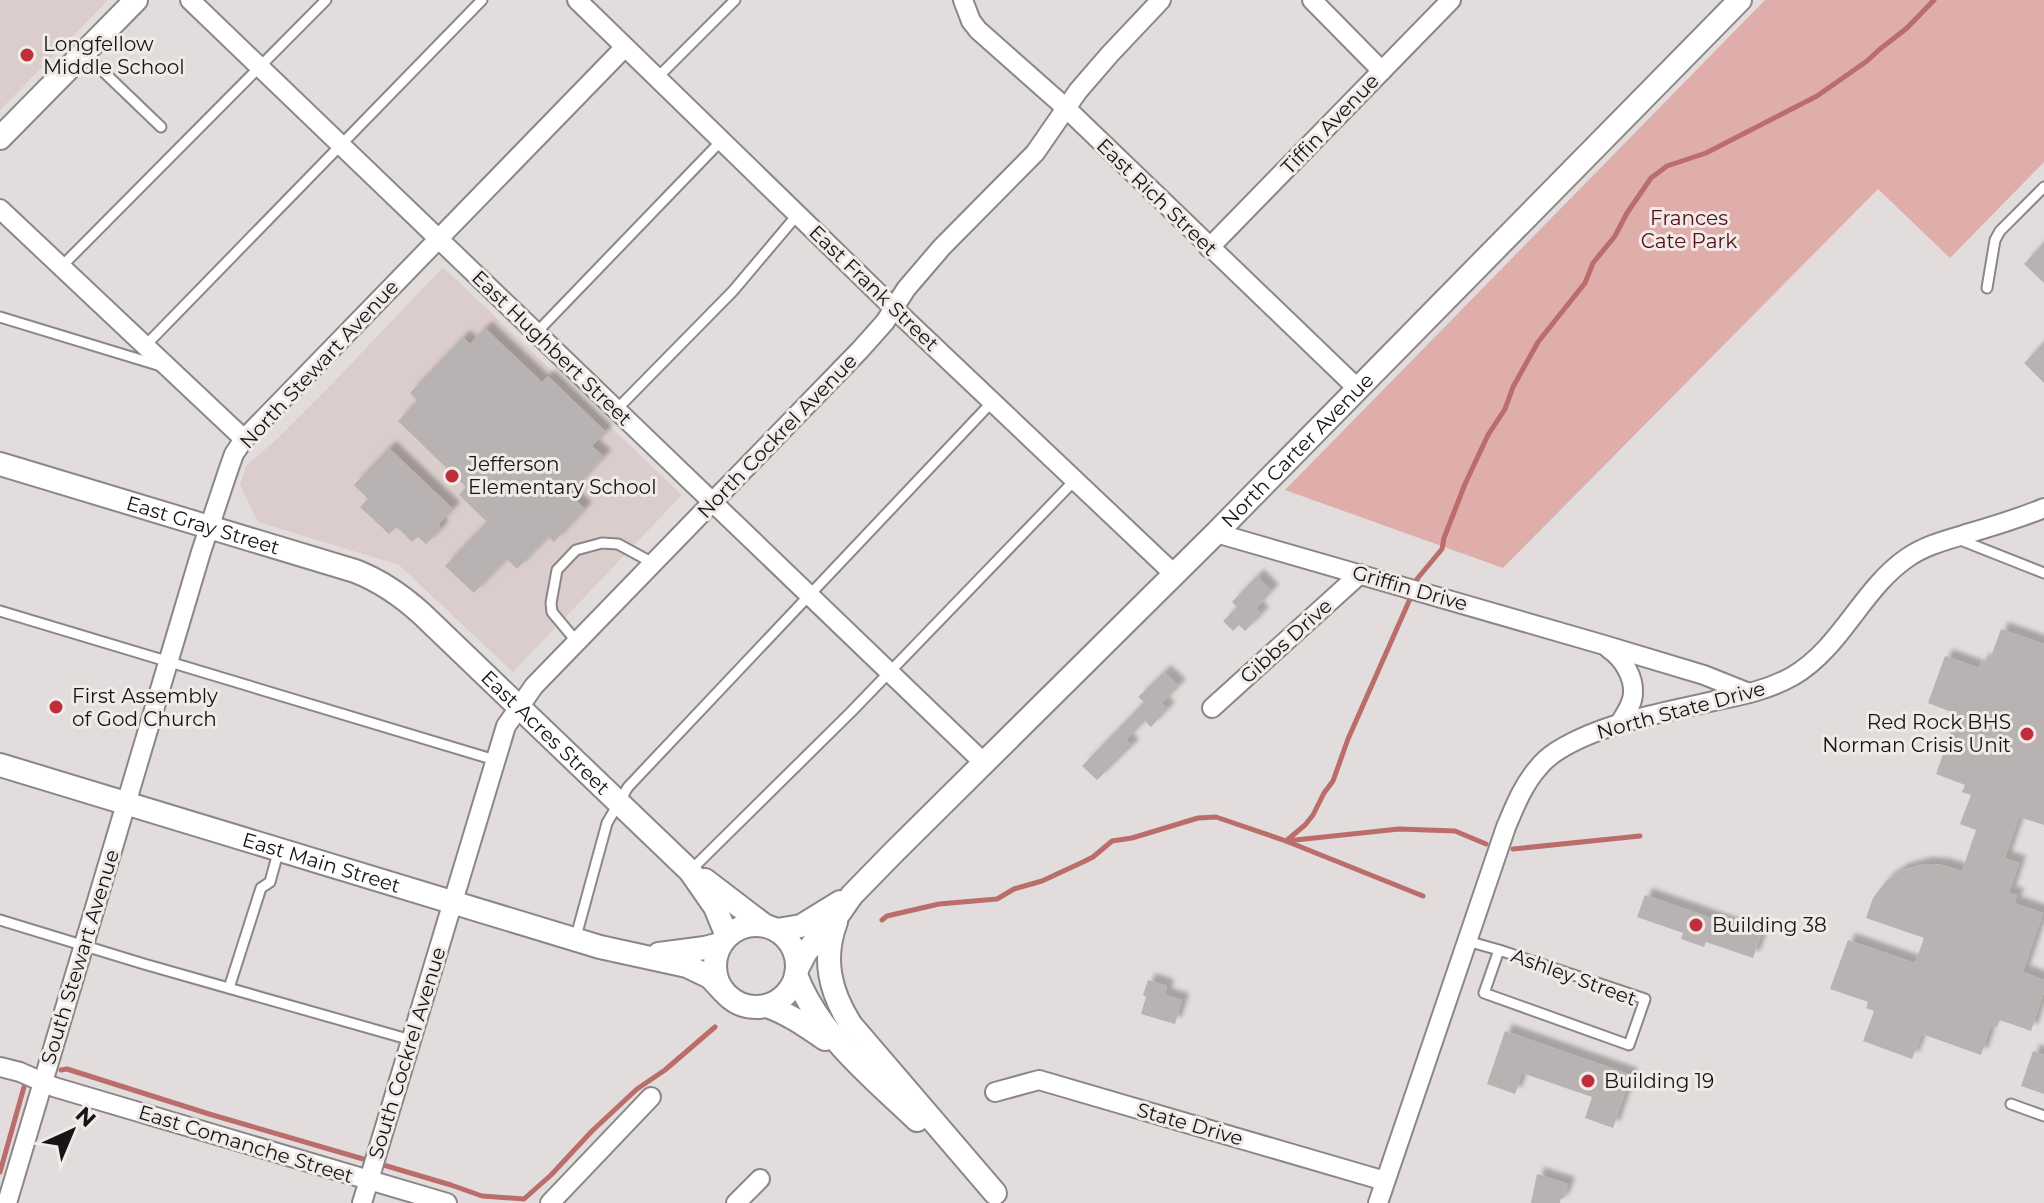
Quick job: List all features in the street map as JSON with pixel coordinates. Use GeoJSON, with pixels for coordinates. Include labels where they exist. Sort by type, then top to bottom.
{"type":"FeatureCollection","features":[{"type":"Feature","properties":{"kind":"street"},"geometry":{"type":"LineString","coordinates":[[0,138],[136,0]]}},
{"type":"Feature","properties":{"kind":"street","name":"East Hughbert Street"},"geometry":{"type":"LineString","coordinates":[[190,0],[983,762]]}},
{"type":"Feature","properties":{"kind":"street","name":"East Frank Street"},"geometry":{"type":"LineString","coordinates":[[577,0],[1174,574]]}},
{"type":"Feature","properties":{"kind":"street","name":"East Rich Street"},"geometry":{"type":"LineString","coordinates":[[963,0],[978,30],[1066,108],[1358,389]]}},
{"type":"Feature","properties":{"kind":"street","name":"North Cockrel Avenue"},"geometry":{"type":"LineString","coordinates":[[453,902],[506,726],[534,686],[860,350],[942,247],[1035,153],[1066,108],[1110,54],[1161,0]]}},
{"type":"Feature","properties":{"kind":"street"},"geometry":{"type":"LineString","coordinates":[[1312,0],[1382,71]]}},
{"type":"Feature","properties":{"kind":"street","name":"Tiffin Avenue"},"geometry":{"type":"LineString","coordinates":[[1209,248],[1451,0]]}},
{"type":"Feature","properties":{"kind":"street","name":"North Carter Avenue"},"geometry":{"type":"LineString","coordinates":[[797,972],[806,952],[852,895],[1216,533],[1740,0]]}},
{"type":"Feature","properties":{"kind":"street","name":"North Stewart Avenue"},"geometry":{"type":"LineString","coordinates":[[126,802],[234,454],[244,439],[625,47]]}},
{"type":"Feature","properties":{"kind":"street"},"geometry":{"type":"LineString","coordinates":[[0,209],[244,439]]}},
{"type":"Feature","properties":{"kind":"street","name":"East Gray Street"},"geometry":{"type":"LineString","coordinates":[[0,464],[355,571],[401,595]]}},
{"type":"Feature","properties":{"kind":"street","name":"North State Drive"},"geometry":{"type":"LineString","coordinates":[[1378,1203],[1506,827],[1522,789],[1538,767],[1565,746],[1620,723],[1776,685],[1817,658],[1884,579],[1906,558],[1929,545],[2044,508]]}},
{"type":"Feature","properties":{"kind":"street","name":"Griffin Drive"},"geometry":{"type":"LineString","coordinates":[[1216,533],[1604,645],[1704,675],[1750,693]]}},
{"type":"Feature","properties":{"kind":"street","name":"Gibbs Drive"},"geometry":{"type":"LineString","coordinates":[[1212,708],[1360,574]]}},
{"type":"Feature","properties":{"kind":"street","name":"East Acres Street"},"geometry":{"type":"LineString","coordinates":[[401,595],[690,871],[715,907],[724,940]]}},
{"type":"Feature","properties":{"kind":"street"},"geometry":{"type":"LineString","coordinates":[[1604,645],[1625,664],[1634,692],[1620,723]]}},
{"type":"Feature","properties":{"kind":"street","name":"East Main Street"},"geometry":{"type":"LineString","coordinates":[[0,765],[575,940],[687,966],[710,977],[723,991]]}},
{"type":"Feature","properties":{"kind":"street","name":"South Stewart Avenue"},"geometry":{"type":"LineString","coordinates":[[7,1203],[126,802]]}},
{"type":"Feature","properties":{"kind":"street","name":"East Acres Street"},"geometry":{"type":"LineString","coordinates":[[690,871],[713,884],[771,928]]}},
{"type":"Feature","properties":{"kind":"street","name":"North Carter Avenue"},"geometry":{"type":"LineString","coordinates":[[771,928],[801,926],[852,895]]}},
{"type":"Feature","properties":{"kind":"street","name":"South Cockrel Avenue"},"geometry":{"type":"LineString","coordinates":[[362,1203],[453,902]]}},
{"type":"Feature","properties":{"kind":"street"},"geometry":{"type":"LineString","coordinates":[[838,915],[828,959],[835,997],[843,1012],[1000,1198]]}},
{"type":"Feature","properties":{"kind":"street"},"geometry":{"type":"LineString","coordinates":[[797,972],[789,990],[779,1000],[767,1006],[743,1005],[723,991],[715,975],[715,959],[724,940],[748,925],[771,928],[788,940],[795,953],[802,991],[813,1010],[847,1052],[1000,1198]]}},
{"type":"Feature","properties":{"kind":"street","name":"East Main Street"},"geometry":{"type":"LineString","coordinates":[[642,956],[705,948],[724,940]]}},
{"type":"Feature","properties":{"kind":"street"},"geometry":{"type":"LineString","coordinates":[[767,1006],[802,1022],[847,1052]]}},
{"type":"Feature","properties":{"kind":"street","name":"East Comanche Street"},"geometry":{"type":"LineString","coordinates":[[0,1067],[54,1087],[370,1175],[447,1203]]}},
{"type":"Feature","properties":{"kind":"street","name":"State Drive"},"geometry":{"type":"LineString","coordinates":[[995,1092],[1039,1080],[1385,1181]]}},
{"type":"Feature","properties":{"kind":"street"},"geometry":{"type":"LineString","coordinates":[[550,1203],[651,1097]]}},
{"type":"Feature","properties":{"kind":"street"},"geometry":{"type":"LineString","coordinates":[[736,1203],[760,1179]]}},
{"type":"Feature","properties":{"kind":"lane"},"geometry":{"type":"LineString","coordinates":[[61,267],[326,0]]}},
{"type":"Feature","properties":{"kind":"lane"},"geometry":{"type":"LineString","coordinates":[[145,346],[482,0]]}},
{"type":"Feature","properties":{"kind":"lane"},"geometry":{"type":"LineString","coordinates":[[657,78],[735,0]]}},
{"type":"Feature","properties":{"kind":"lane"},"geometry":{"type":"LineString","coordinates":[[84,53],[161,127]]}},
{"type":"Feature","properties":{"kind":"lane"},"geometry":{"type":"LineString","coordinates":[[536,333],[722,140]]}},
{"type":"Feature","properties":{"kind":"lane"},"geometry":{"type":"LineString","coordinates":[[1987,288],[1995,240],[2000,231],[2044,187]]}},
{"type":"Feature","properties":{"kind":"lane"},"geometry":{"type":"LineString","coordinates":[[616,410],[733,291],[798,214]]}},
{"type":"Feature","properties":{"kind":"lane"},"geometry":{"type":"LineString","coordinates":[[0,317],[169,369]]}},
{"type":"Feature","properties":{"kind":"lane"},"geometry":{"type":"LineString","coordinates":[[575,940],[607,823],[630,785],[992,402]]}},
{"type":"Feature","properties":{"kind":"lane"},"geometry":{"type":"LineString","coordinates":[[690,871],[1075,480]]}},
{"type":"Feature","properties":{"kind":"lane"},"geometry":{"type":"LineString","coordinates":[[1955,537],[2044,573]]}},
{"type":"Feature","properties":{"kind":"lane"},"geometry":{"type":"LineString","coordinates":[[577,642],[552,612],[551,603],[557,570],[576,550],[602,543],[618,544],[653,563]]}},
{"type":"Feature","properties":{"kind":"lane"},"geometry":{"type":"LineString","coordinates":[[0,611],[495,760]]}},
{"type":"Feature","properties":{"kind":"lane"},"geometry":{"type":"LineString","coordinates":[[229,988],[261,888],[270,882],[279,849]]}},
{"type":"Feature","properties":{"kind":"lane"},"geometry":{"type":"LineString","coordinates":[[0,920],[411,1040]]}},
{"type":"Feature","properties":{"kind":"lane","name":"Ashley Street"},"geometry":{"type":"LineString","coordinates":[[1467,941],[1499,950],[1645,999],[1629,1045],[1484,993],[1499,950]]}},
{"type":"Feature","properties":{"kind":"lane"},"geometry":{"type":"LineString","coordinates":[[2011,1104],[2044,1116]]}},
{"type":"Feature","properties":{"kind":"shaded area","name":"Longfellow Middle School"},"geometry":{"type":"Polygon","coordinates":[[[0,0],[108,0],[0,110],[0,0]]]}},
{"type":"Feature","properties":{"kind":"shaded area","name":"Jefferson Elementary School"},"geometry":{"type":"Polygon","coordinates":[[[443,267],[682,495],[513,672],[399,565],[258,522],[240,485],[246,466],[331,385],[443,267]]]}},
{"type":"Feature","properties":{"kind":"green space","name":"Frances Cate Park"},"geometry":{"type":"Polygon","coordinates":[[[1765,0],[2044,0],[2044,162],[1950,258],[1878,189],[1503,568],[1285,490],[1765,0]]]}},
{"type":"Feature","properties":{"kind":"building"},"geometry":{"type":"Polygon","coordinates":[[[2044,242],[2044,283],[2024,264],[2044,242]]]}},
{"type":"Feature","properties":{"kind":"building"},"geometry":{"type":"Polygon","coordinates":[[[485,328],[542,382],[548,376],[606,432],[592,446],[604,457],[569,494],[585,509],[554,542],[548,537],[517,569],[507,559],[474,593],[445,566],[487,522],[459,495],[466,487],[398,421],[417,401],[410,393],[463,337],[470,344],[485,328]]]}},
{"type":"Feature","properties":{"kind":"building"},"geometry":{"type":"Polygon","coordinates":[[[2044,342],[2044,383],[2024,363],[2044,342]]]}},
{"type":"Feature","properties":{"kind":"building"},"geometry":{"type":"Polygon","coordinates":[[[389,448],[453,509],[439,524],[441,529],[426,544],[418,537],[412,542],[397,527],[389,534],[360,507],[368,499],[354,485],[389,448]]]}},
{"type":"Feature","properties":{"kind":"building"},"geometry":{"type":"Polygon","coordinates":[[[1257,576],[1272,591],[1256,608],[1262,614],[1245,631],[1239,625],[1233,631],[1223,621],[1237,607],[1232,602],[1257,576]]]}},
{"type":"Feature","properties":{"kind":"building"},"geometry":{"type":"Polygon","coordinates":[[[2001,629],[2044,644],[2044,825],[2019,817],[2005,858],[2019,863],[2009,893],[2017,895],[2014,903],[2043,913],[2023,972],[2044,980],[2044,992],[2031,1031],[2000,1020],[1997,1027],[1991,1025],[1981,1055],[1922,1034],[1912,1059],[1863,1041],[1874,1011],[1866,1008],[1868,1002],[1830,989],[1848,940],[1915,963],[1924,938],[1866,918],[1873,898],[1887,880],[1902,870],[1925,864],[1962,871],[1976,830],[1960,824],[1971,795],[1962,792],[1965,785],[1936,774],[1957,714],[1928,703],[1945,656],[1979,668],[1982,660],[1989,662],[2001,629]]]}},
{"type":"Feature","properties":{"kind":"building"},"geometry":{"type":"Polygon","coordinates":[[[1164,672],[1179,686],[1162,703],[1168,709],[1151,727],[1145,721],[1126,740],[1132,746],[1097,780],[1082,766],[1144,702],[1138,697],[1164,672]]]}},
{"type":"Feature","properties":{"kind":"building","name":"Building 38"},"geometry":{"type":"Polygon","coordinates":[[[1645,895],[1761,935],[1753,958],[1706,942],[1704,947],[1681,939],[1683,933],[1637,917],[1645,895]]]}},
{"type":"Feature","properties":{"kind":"building"},"geometry":{"type":"Polygon","coordinates":[[[1148,980],[1167,986],[1165,995],[1182,1000],[1175,1024],[1141,1014],[1148,980]]]}},
{"type":"Feature","properties":{"kind":"building","name":"Building 19"},"geometry":{"type":"Polygon","coordinates":[[[1505,1031],[1631,1075],[1613,1128],[1585,1118],[1592,1097],[1522,1073],[1515,1094],[1487,1084],[1505,1031]]]}},
{"type":"Feature","properties":{"kind":"building"},"geometry":{"type":"Polygon","coordinates":[[[2033,1051],[2044,1055],[2044,1094],[2021,1086],[2033,1051]]]}},
{"type":"Feature","properties":{"kind":"building"},"geometry":{"type":"Polygon","coordinates":[[[1537,1174],[1568,1184],[1560,1203],[1531,1203],[1537,1174]]]}},
{"type":"Feature","properties":{"kind":"waterway"},"geometry":{"type":"LineString","coordinates":[[1417,579],[1442,549],[1465,484],[1538,342],[1585,283],[1593,263],[1615,236],[1651,178],[1667,166],[1706,153],[1817,96],[1867,61],[1907,28],[1934,0]]}},
{"type":"Feature","properties":{"kind":"waterway"},"geometry":{"type":"LineString","coordinates":[[1410,599],[1348,739],[1333,781],[1313,815],[1286,841],[1423,896]]}},
{"type":"Feature","properties":{"kind":"waterway"},"geometry":{"type":"LineString","coordinates":[[882,920],[887,916],[939,904],[997,899],[1093,857],[1112,841],[1198,818],[1216,817],[1286,841],[1399,829],[1455,831],[1486,844]]}},
{"type":"Feature","properties":{"kind":"waterway"},"geometry":{"type":"LineString","coordinates":[[1513,849],[1640,836]]}},
{"type":"Feature","properties":{"kind":"waterway"},"geometry":{"type":"LineString","coordinates":[[380,1164],[482,1196],[524,1199],[637,1089],[665,1070],[715,1027]]}},
{"type":"Feature","properties":{"kind":"waterway"},"geometry":{"type":"LineString","coordinates":[[61,1070],[67,1069],[370,1161]]}},
{"type":"Feature","properties":{"kind":"waterway"},"geometry":{"type":"LineString","coordinates":[[0,1172],[24,1087]]}},
{"type":"Feature","properties":{"kind":"place","name":"Longfellow Middle School"},"geometry":{"type":"Point","coordinates":[27,55]}},
{"type":"Feature","properties":{"kind":"place","name":"Jefferson Elementary School"},"geometry":{"type":"Point","coordinates":[452,476]}},
{"type":"Feature","properties":{"kind":"place","name":"First Assembly of God Church"},"geometry":{"type":"Point","coordinates":[56,707]}},
{"type":"Feature","properties":{"kind":"place","name":"Red Rock BHS Norman Crisis Unit"},"geometry":{"type":"Point","coordinates":[2027,734]}},
{"type":"Feature","properties":{"kind":"place","name":"Building 38"},"geometry":{"type":"Point","coordinates":[1696,925]}},
{"type":"Feature","properties":{"kind":"place","name":"Building 19"},"geometry":{"type":"Point","coordinates":[1588,1081]}}]}
